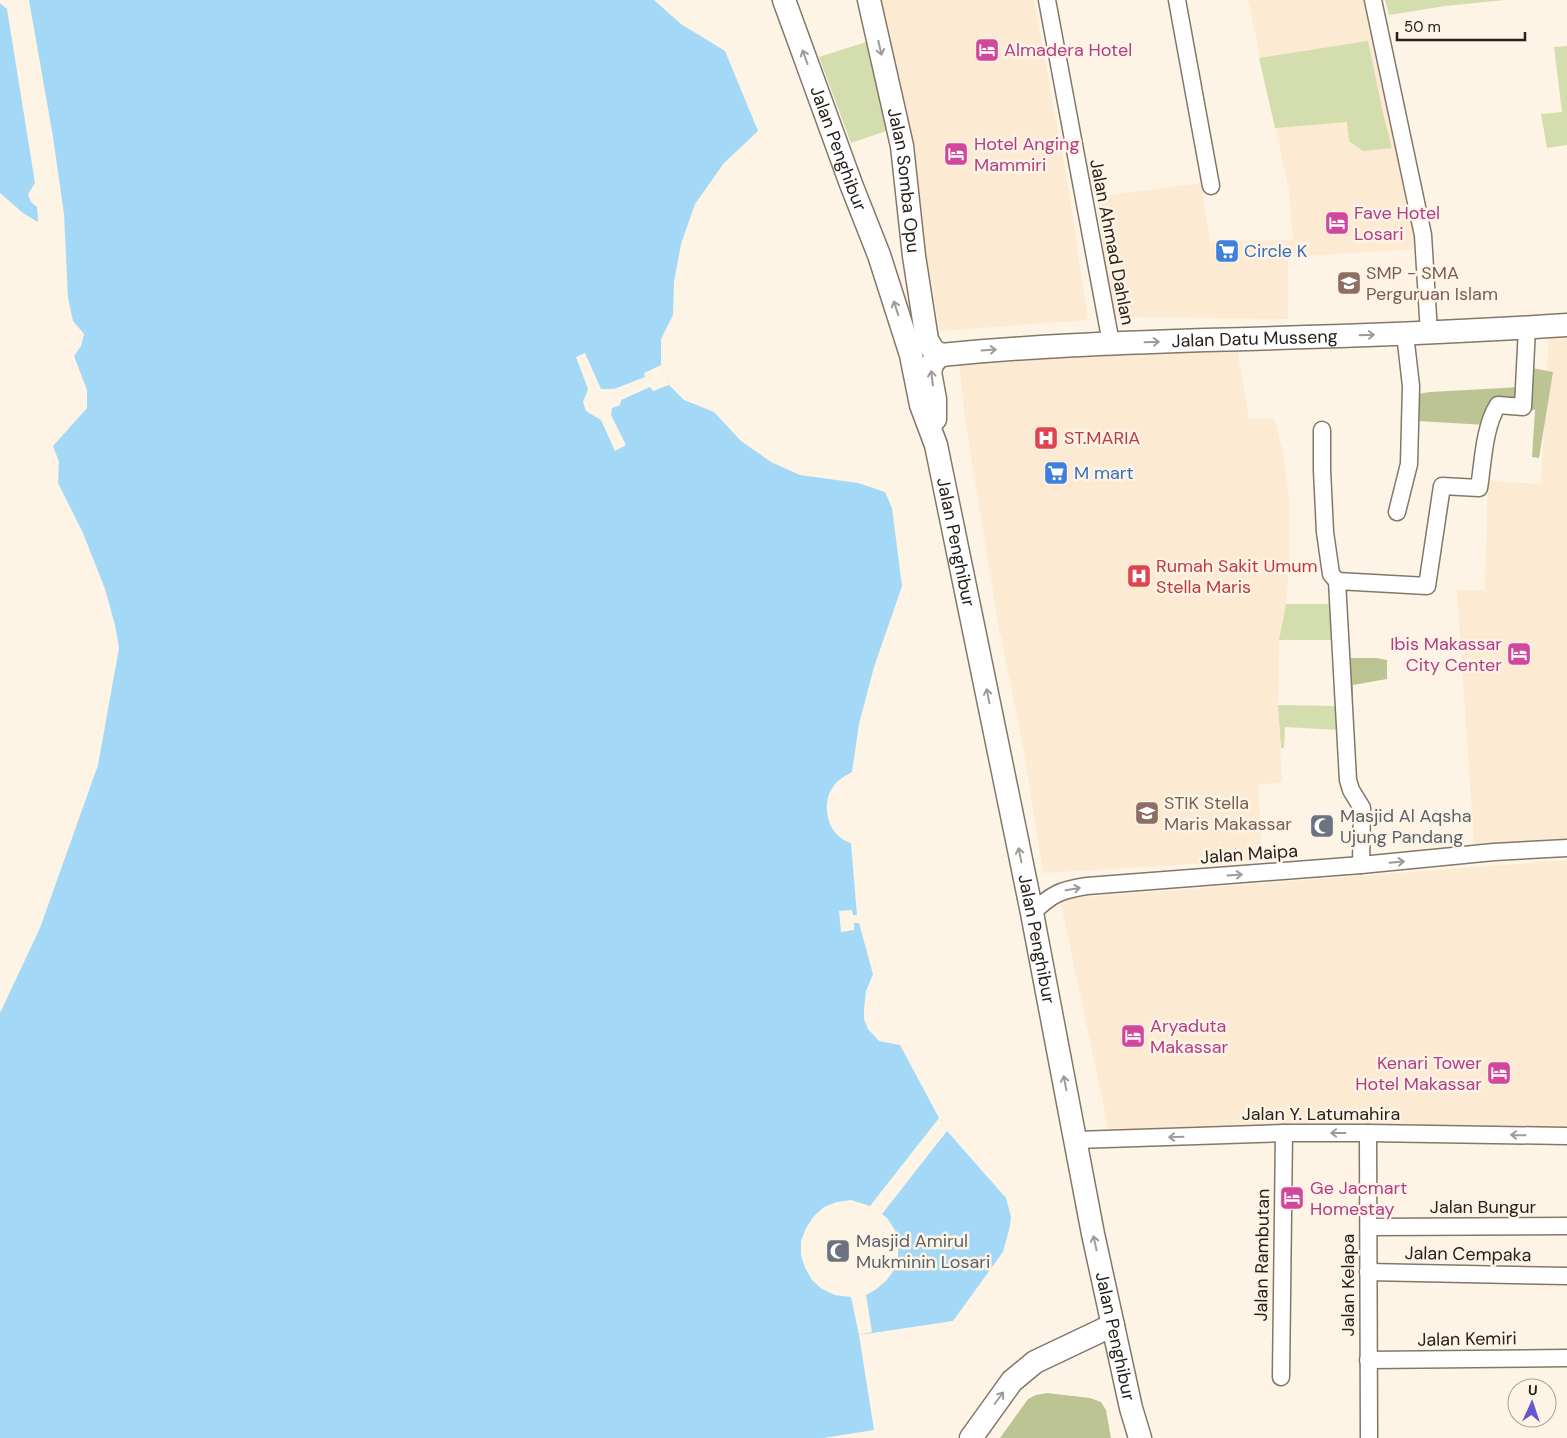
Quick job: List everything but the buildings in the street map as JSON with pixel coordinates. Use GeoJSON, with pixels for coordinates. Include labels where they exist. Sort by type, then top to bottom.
{"type":"FeatureCollection","features":[{"type":"Feature","properties":{"kind":"main road","name":"Jalan Penghibur"},"geometry":{"type":"LineString","coordinates":[[784,0],[879,255],[910,355],[921,405],[934,440],[943,475],[1032,913],[1093,1234],[1131,1408],[1140,1438]]}},
{"type":"Feature","properties":{"kind":"main road","name":"Jalan Somba Opu"},"geometry":{"type":"LineString","coordinates":[[869,0],[902,146],[914,256],[927,340],[933,350],[941,355]]}},
{"type":"Feature","properties":{"kind":"main road","name":"Jalan Datu Musseng"},"geometry":{"type":"LineString","coordinates":[[941,355],[988,350],[1111,343],[1406,334],[1567,326]]}},
{"type":"Feature","properties":{"kind":"main road","name":"Jalan Penghibur"},"geometry":{"type":"LineString","coordinates":[[934,440],[935,399],[930,372],[933,362],[941,355]]}},
{"type":"Feature","properties":{"kind":"main road"},"geometry":{"type":"LineString","coordinates":[[971,1438],[1012,1381],[1035,1362],[1112,1325]]}},
{"type":"Feature","properties":{"kind":"street","name":"Jalan Ahmad Dahlan"},"geometry":{"type":"LineString","coordinates":[[1046,0],[1111,343]]}},
{"type":"Feature","properties":{"kind":"street"},"geometry":{"type":"LineString","coordinates":[[1176,0],[1211,186]]}},
{"type":"Feature","properties":{"kind":"street"},"geometry":{"type":"LineString","coordinates":[[1373,0],[1423,235],[1428,332]]}},
{"type":"Feature","properties":{"kind":"street"},"geometry":{"type":"LineString","coordinates":[[1337,581],[1427,586],[1442,486],[1479,488],[1493,413],[1498,405],[1522,407],[1527,328]]}},
{"type":"Feature","properties":{"kind":"street"},"geometry":{"type":"LineString","coordinates":[[1397,512],[1409,464],[1411,386],[1406,334]]}},
{"type":"Feature","properties":{"kind":"street"},"geometry":{"type":"LineString","coordinates":[[1322,430],[1325,532],[1331,574],[1337,581],[1348,780],[1351,790],[1362,808],[1361,865]]}},
{"type":"Feature","properties":{"kind":"street","name":"Jalan Maipa"},"geometry":{"type":"LineString","coordinates":[[1032,913],[1048,898],[1073,888],[1361,865],[1494,852],[1567,848]]}},
{"type":"Feature","properties":{"kind":"street","name":"Jalan Y. Latumahira"},"geometry":{"type":"LineString","coordinates":[[1076,1140],[1284,1133],[1567,1136]]}},
{"type":"Feature","properties":{"kind":"street","name":"Jalan Rambutan"},"geometry":{"type":"LineString","coordinates":[[1280,1376],[1284,1133]]}},
{"type":"Feature","properties":{"kind":"street","name":"Jalan Kelapa"},"geometry":{"type":"LineString","coordinates":[[1368,1133],[1369,1438]]}},
{"type":"Feature","properties":{"kind":"street","name":"Jalan Bungur"},"geometry":{"type":"LineString","coordinates":[[1369,1227],[1567,1226]]}},
{"type":"Feature","properties":{"kind":"street","name":"Jalan Cempaka"},"geometry":{"type":"LineString","coordinates":[[1368,1272],[1567,1276]]}},
{"type":"Feature","properties":{"kind":"street","name":"Jalan Kemiri"},"geometry":{"type":"LineString","coordinates":[[1368,1360],[1567,1358]]}},
{"type":"Feature","properties":{"kind":"shaded area"},"geometry":{"type":"Polygon","coordinates":[[[880,0],[1034,0],[1068,185],[1088,320],[940,331],[880,0]]]}},
{"type":"Feature","properties":{"kind":"shaded area"},"geometry":{"type":"Polygon","coordinates":[[[1248,0],[1365,0],[1417,249],[1288,257],[1288,319],[1114,317],[1096,197],[1201,183],[1210,242],[1293,240],[1289,190],[1248,0]]]}},
{"type":"Feature","properties":{"kind":"shaded area"},"geometry":{"type":"Polygon","coordinates":[[[1549,333],[1567,333],[1567,838],[1474,844],[1457,590],[1485,590],[1488,481],[1541,484],[1549,333]]]}},
{"type":"Feature","properties":{"kind":"shaded area","name":"Rumah Sakit Umum Stella Maris"},"geometry":{"type":"Polygon","coordinates":[[[1237,349],[1249,419],[1274,418],[1283,453],[1289,497],[1289,568],[1286,604],[1279,640],[1278,705],[1282,782],[1258,785],[1261,837],[1260,856],[1246,861],[1043,873],[1024,751],[999,628],[966,426],[959,364],[1117,351],[1237,349]]]}},
{"type":"Feature","properties":{"kind":"shaded area"},"geometry":{"type":"Polygon","coordinates":[[[1567,860],[1567,1129],[1109,1131],[1060,899],[1567,860]]]}},
{"type":"Feature","properties":{"kind":"green space"},"geometry":{"type":"Polygon","coordinates":[[[1385,0],[1505,0],[1445,6],[1389,15],[1385,0]]]}},
{"type":"Feature","properties":{"kind":"green space"},"geometry":{"type":"Polygon","coordinates":[[[1368,41],[1392,148],[1363,151],[1349,141],[1347,122],[1275,128],[1259,58],[1368,41]]]}},
{"type":"Feature","properties":{"kind":"green space"},"geometry":{"type":"Polygon","coordinates":[[[866,42],[875,59],[892,129],[851,143],[819,57],[866,42]]]}},
{"type":"Feature","properties":{"kind":"green space"},"geometry":{"type":"Polygon","coordinates":[[[1567,46],[1567,145],[1547,148],[1541,114],[1562,112],[1554,47],[1567,46]]]}},
{"type":"Feature","properties":{"kind":"green space"},"geometry":{"type":"Polygon","coordinates":[[[1532,368],[1553,372],[1539,458],[1532,457],[1535,410],[1498,411],[1486,425],[1418,421],[1412,395],[1430,392],[1521,387],[1532,368]]]}},
{"type":"Feature","properties":{"kind":"green space"},"geometry":{"type":"Polygon","coordinates":[[[1286,604],[1331,604],[1337,640],[1279,640],[1286,604]]]}},
{"type":"Feature","properties":{"kind":"green space"},"geometry":{"type":"Polygon","coordinates":[[[1346,658],[1387,660],[1387,679],[1353,685],[1353,700],[1347,699],[1346,658]]]}},
{"type":"Feature","properties":{"kind":"green space"},"geometry":{"type":"Polygon","coordinates":[[[1278,705],[1336,706],[1339,730],[1285,727],[1284,748],[1281,748],[1278,705]]]}},
{"type":"Feature","properties":{"kind":"green space"},"geometry":{"type":"Polygon","coordinates":[[[1047,1393],[1090,1398],[1101,1402],[1106,1410],[1111,1438],[1000,1438],[1028,1399],[1047,1393]]]}},
{"type":"Feature","properties":{"kind":"water"},"geometry":{"type":"Polygon","coordinates":[[[29,0],[654,0],[681,24],[725,51],[758,131],[724,163],[695,204],[681,244],[674,282],[673,315],[661,339],[661,365],[669,385],[684,400],[714,412],[741,441],[771,462],[800,475],[858,483],[885,492],[892,508],[902,586],[874,667],[859,724],[852,772],[841,778],[835,785],[829,794],[827,802],[827,811],[832,827],[843,840],[851,843],[857,915],[853,915],[852,910],[839,911],[841,932],[854,930],[854,923],[859,923],[873,974],[866,991],[864,1009],[864,1019],[868,1029],[879,1041],[900,1045],[947,1131],[1006,1198],[1011,1217],[1003,1252],[953,1321],[859,1335],[874,1430],[823,1438],[0,1438],[0,1013],[40,928],[98,765],[119,648],[105,589],[83,533],[58,483],[59,462],[53,446],[87,408],[87,390],[74,356],[81,346],[84,334],[73,321],[68,298],[64,214],[53,137],[29,0]]]}},
{"type":"Feature","properties":{"kind":"water"},"geometry":{"type":"Polygon","coordinates":[[[0,3],[7,9],[35,183],[28,194],[31,202],[37,207],[38,222],[23,213],[0,193],[0,3]]]}},
{"type":"Feature","properties":{"kind":"pier"},"geometry":{"type":"Polygon","coordinates":[[[585,353],[601,389],[614,389],[645,377],[644,373],[661,365],[669,385],[653,391],[650,387],[621,400],[620,405],[612,408],[611,415],[626,445],[615,451],[601,420],[586,411],[583,402],[588,389],[576,357],[585,353]]]}},
{"type":"Feature","properties":{"kind":"pier"},"geometry":{"type":"Polygon","coordinates":[[[939,1118],[947,1131],[882,1214],[895,1230],[898,1243],[898,1257],[894,1270],[886,1281],[866,1295],[872,1332],[859,1335],[851,1297],[835,1295],[822,1289],[812,1280],[805,1268],[801,1255],[801,1241],[806,1228],[814,1216],[824,1207],[837,1202],[851,1200],[870,1206],[939,1118]]]}},
{"type":"Feature","properties":{"kind":"place","name":"Almadera Hotel"},"geometry":{"type":"Point","coordinates":[987,50]}},
{"type":"Feature","properties":{"kind":"place","name":"Hotel Anging Mammiri"},"geometry":{"type":"Point","coordinates":[956,154]}},
{"type":"Feature","properties":{"kind":"place","name":"Fave Hotel Losari"},"geometry":{"type":"Point","coordinates":[1337,223]}},
{"type":"Feature","properties":{"kind":"place","name":"Circle K"},"geometry":{"type":"Point","coordinates":[1227,251]}},
{"type":"Feature","properties":{"kind":"place","name":"SMP - SMA Perguruan Islam"},"geometry":{"type":"Point","coordinates":[1349,283]}},
{"type":"Feature","properties":{"kind":"place","name":"ST.MARIA"},"geometry":{"type":"Point","coordinates":[1046,438]}},
{"type":"Feature","properties":{"kind":"place","name":"M mart"},"geometry":{"type":"Point","coordinates":[1056,473]}},
{"type":"Feature","properties":{"kind":"place","name":"Rumah Sakit Umum Stella Maris"},"geometry":{"type":"Point","coordinates":[1139,576]}},
{"type":"Feature","properties":{"kind":"place","name":"Ibis Makassar City Center"},"geometry":{"type":"Point","coordinates":[1519,654]}},
{"type":"Feature","properties":{"kind":"place","name":"STIK Stella Maris Makassar"},"geometry":{"type":"Point","coordinates":[1147,813]}},
{"type":"Feature","properties":{"kind":"place","name":"Masjid Al Aqsha Ujung Pandang"},"geometry":{"type":"Point","coordinates":[1322,826]}},
{"type":"Feature","properties":{"kind":"place","name":"Aryaduta Makassar"},"geometry":{"type":"Point","coordinates":[1133,1036]}},
{"type":"Feature","properties":{"kind":"place","name":"Kenari Tower Hotel Makassar"},"geometry":{"type":"Point","coordinates":[1499,1073]}},
{"type":"Feature","properties":{"kind":"place","name":"Ge Jacmart Homestay"},"geometry":{"type":"Point","coordinates":[1292,1198]}},
{"type":"Feature","properties":{"kind":"place","name":"Masjid Amirul Mukminin Losari"},"geometry":{"type":"Point","coordinates":[838,1251]}}]}
